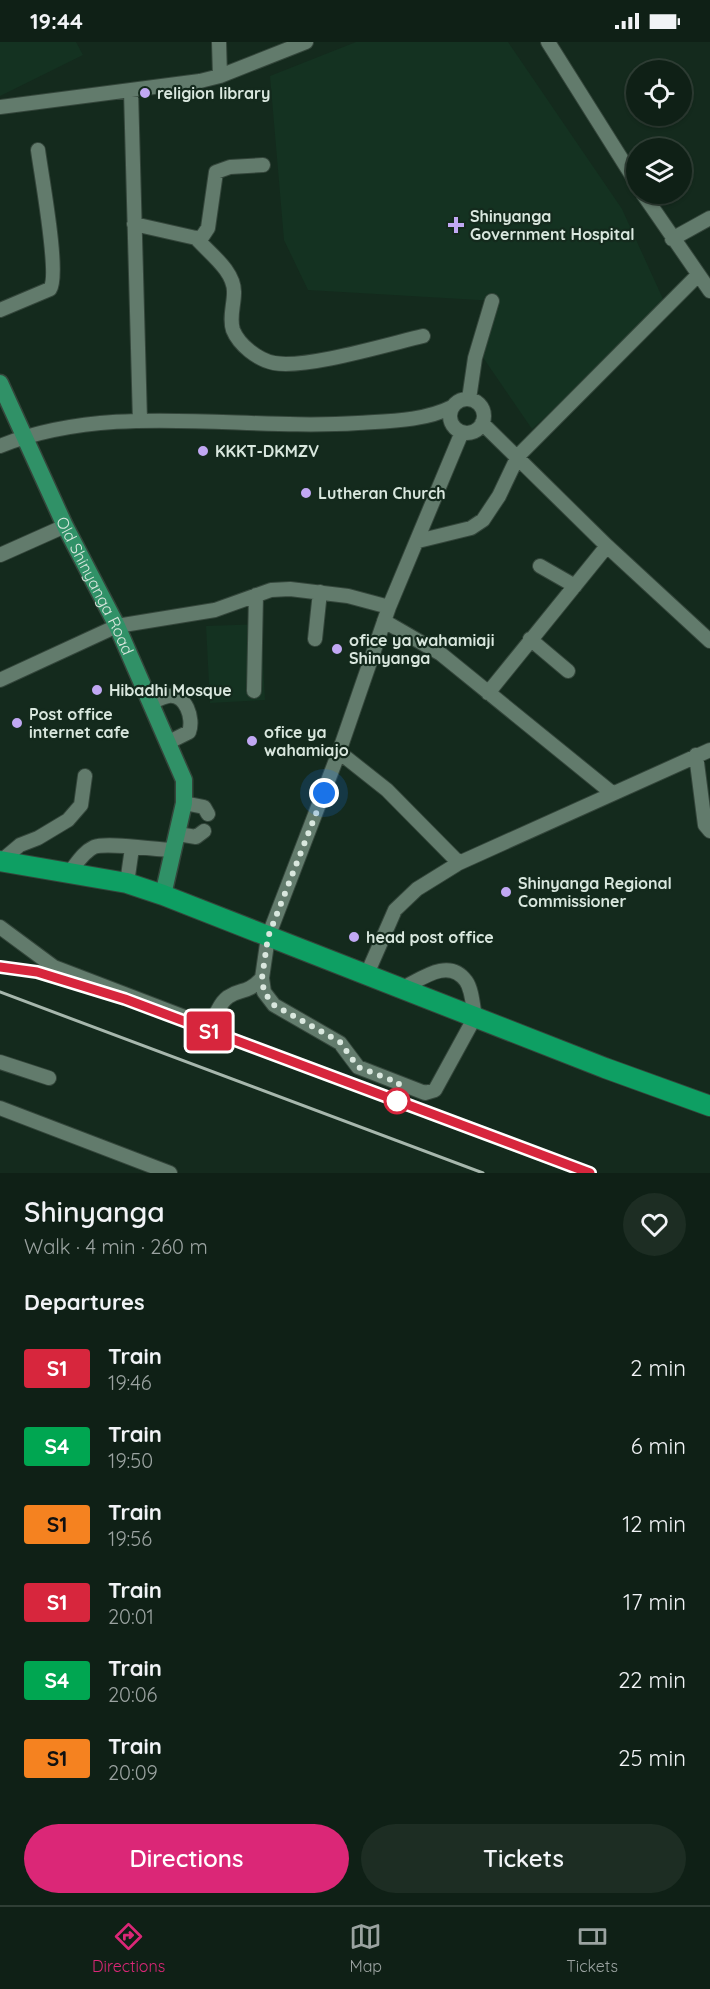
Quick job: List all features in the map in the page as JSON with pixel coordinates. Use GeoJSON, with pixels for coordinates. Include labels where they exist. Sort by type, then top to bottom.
{"type":"FeatureCollection","features":[{"type":"Feature","properties":{"kind":"highway"},"geometry":{"type":"LineString","coordinates":[[1,861],[127,883],[163,895],[710,1106]]}},
{"type":"Feature","properties":{"kind":"main road","name":"Old Shinyanga Road"},"geometry":{"type":"LineString","coordinates":[[0,383],[66,526],[117,626],[184,780],[184,803],[163,895]]}},
{"type":"Feature","properties":{"kind":"street"},"geometry":{"type":"LineString","coordinates":[[219,42],[220,76]]}},
{"type":"Feature","properties":{"kind":"street"},"geometry":{"type":"LineString","coordinates":[[0,107],[49,98],[131,91],[220,76],[306,42]]}},
{"type":"Feature","properties":{"kind":"street"},"geometry":{"type":"LineString","coordinates":[[548,42],[626,166]]}},
{"type":"Feature","properties":{"kind":"street"},"geometry":{"type":"LineString","coordinates":[[131,91],[140,421]]}},
{"type":"Feature","properties":{"kind":"street"},"geometry":{"type":"LineString","coordinates":[[0,310],[50,289],[53,284],[53,261],[38,150]]}},
{"type":"Feature","properties":{"kind":"street"},"geometry":{"type":"LineString","coordinates":[[134,224],[196,238],[202,237],[208,228],[216,172],[230,167],[263,165]]}},
{"type":"Feature","properties":{"kind":"street"},"geometry":{"type":"LineString","coordinates":[[649,204],[710,291]]}},
{"type":"Feature","properties":{"kind":"street"},"geometry":{"type":"LineString","coordinates":[[672,239],[710,218]]}},
{"type":"Feature","properties":{"kind":"street"},"geometry":{"type":"LineString","coordinates":[[196,238],[232,279],[234,293],[232,323],[236,336],[255,355],[265,360],[291,364],[423,336]]}},
{"type":"Feature","properties":{"kind":"street"},"geometry":{"type":"LineString","coordinates":[[418,541],[471,528],[483,520],[499,496],[518,456],[698,275]]}},
{"type":"Feature","properties":{"kind":"street"},"geometry":{"type":"LineString","coordinates":[[470,399],[475,358],[492,301]]}},
{"type":"Feature","properties":{"kind":"street"},"geometry":{"type":"LineString","coordinates":[[0,446],[47,430],[140,421],[333,425],[436,415],[460,400],[470,399],[481,407],[482,423],[607,546],[710,641]]}},
{"type":"Feature","properties":{"kind":"street"},"geometry":{"type":"LineString","coordinates":[[452,407],[451,421],[462,432],[474,431],[482,423]]}},
{"type":"Feature","properties":{"kind":"street"},"geometry":{"type":"LineString","coordinates":[[403,988],[436,971],[445,969],[457,973],[467,981],[475,1017],[435,1090],[425,1093],[358,1067],[340,1042],[274,1005],[264,992],[262,978],[268,937],[339,752],[389,607],[462,432]]}},
{"type":"Feature","properties":{"kind":"street"},"geometry":{"type":"LineString","coordinates":[[0,555],[66,526]]}},
{"type":"Feature","properties":{"kind":"street"},"geometry":{"type":"LineString","coordinates":[[488,693],[607,546]]}},
{"type":"Feature","properties":{"kind":"street"},"geometry":{"type":"LineString","coordinates":[[540,566],[574,586]]}},
{"type":"Feature","properties":{"kind":"street"},"geometry":{"type":"LineString","coordinates":[[0,680],[117,626],[215,610],[271,590],[290,589],[348,596],[389,607]]}},
{"type":"Feature","properties":{"kind":"street"},"geometry":{"type":"LineString","coordinates":[[315,639],[320,592]]}},
{"type":"Feature","properties":{"kind":"street"},"geometry":{"type":"LineString","coordinates":[[254,691],[256,595]]}},
{"type":"Feature","properties":{"kind":"street"},"geometry":{"type":"LineString","coordinates":[[384,621],[441,654],[612,793]]}},
{"type":"Feature","properties":{"kind":"street"},"geometry":{"type":"LineString","coordinates":[[530,639],[568,671]]}},
{"type":"Feature","properties":{"kind":"street"},"geometry":{"type":"LineString","coordinates":[[150,703],[170,695],[179,698],[189,710],[192,724],[189,732],[169,742]]}},
{"type":"Feature","properties":{"kind":"street"},"geometry":{"type":"LineString","coordinates":[[339,752],[387,790],[459,863]]}},
{"type":"Feature","properties":{"kind":"street"},"geometry":{"type":"LineString","coordinates":[[367,974],[395,910],[417,889],[459,863],[703,753],[705,825],[710,831]]}},
{"type":"Feature","properties":{"kind":"street"},"geometry":{"type":"LineString","coordinates":[[1,861],[20,845],[38,838],[68,820],[81,805],[85,776]]}},
{"type":"Feature","properties":{"kind":"street"},"geometry":{"type":"LineString","coordinates":[[184,803],[204,807],[208,814]]}},
{"type":"Feature","properties":{"kind":"street"},"geometry":{"type":"LineString","coordinates":[[178,834],[196,837],[204,831]]}},
{"type":"Feature","properties":{"kind":"street"},"geometry":{"type":"LineString","coordinates":[[68,874],[81,857],[94,847],[105,845],[174,850]]}},
{"type":"Feature","properties":{"kind":"street"},"geometry":{"type":"LineString","coordinates":[[127,883],[132,848]]}},
{"type":"Feature","properties":{"kind":"street"},"geometry":{"type":"LineString","coordinates":[[0,927],[54,967],[195,1021],[206,1022],[214,1017],[227,998],[250,991],[262,978]]}},
{"type":"Feature","properties":{"kind":"street"},"geometry":{"type":"LineString","coordinates":[[0,1062],[49,1078]]}},
{"type":"Feature","properties":{"kind":"street"},"geometry":{"type":"LineString","coordinates":[[0,1108],[170,1173]]}},
{"type":"Feature","properties":{"kind":"shaded area"},"geometry":{"type":"Polygon","coordinates":[[[0,42],[76,42],[83,55],[0,96],[0,42]]]}},
{"type":"Feature","properties":{"kind":"shaded area","name":"Shinyanga Government Hospital"},"geometry":{"type":"Polygon","coordinates":[[[356,42],[508,42],[622,209],[663,299],[661,313],[532,429],[482,356],[496,301],[308,290],[284,240],[270,76],[356,42]]]}},
{"type":"Feature","properties":{"kind":"shaded area"},"geometry":{"type":"Polygon","coordinates":[[[261,624],[265,700],[210,703],[206,626],[261,624]]]}},
{"type":"Feature","properties":{"kind":"railway"},"geometry":{"type":"LineString","coordinates":[[0,967],[58,978],[125,999],[590,1173]]}},
{"type":"Feature","properties":{"kind":"railway"},"geometry":{"type":"LineString","coordinates":[[0,992],[483,1173]]}},
{"type":"Feature","properties":{"kind":"train","name":"S1"},"geometry":{"type":"LineString","coordinates":[[0,967],[37,972],[125,999],[590,1173]]}},
{"type":"Feature","properties":{"kind":"place","name":"religion library"},"geometry":{"type":"Point","coordinates":[145,93]}},
{"type":"Feature","properties":{"kind":"place","name":"Shinyanga Government Hospital"},"geometry":{"type":"Point","coordinates":[456,225]}},
{"type":"Feature","properties":{"kind":"place","name":"KKKT-DKMZV"},"geometry":{"type":"Point","coordinates":[203,451]}},
{"type":"Feature","properties":{"kind":"place","name":"Lutheran Church"},"geometry":{"type":"Point","coordinates":[306,493]}},
{"type":"Feature","properties":{"kind":"place","name":"ofice ya wahamiaji Shinyanga"},"geometry":{"type":"Point","coordinates":[337,649]}},
{"type":"Feature","properties":{"kind":"place","name":"Hibadhi Mosque"},"geometry":{"type":"Point","coordinates":[97,690]}},
{"type":"Feature","properties":{"kind":"place","name":"Post office internet cafe"},"geometry":{"type":"Point","coordinates":[17,723]}},
{"type":"Feature","properties":{"kind":"place","name":"ofice ya wahamiajo"},"geometry":{"type":"Point","coordinates":[252,741]}},
{"type":"Feature","properties":{"kind":"place","name":"Shinyanga Regional Commissioner"},"geometry":{"type":"Point","coordinates":[506,892]}},
{"type":"Feature","properties":{"kind":"place","name":"head post office"},"geometry":{"type":"Point","coordinates":[354,937]}},
{"type":"Feature","properties":{"kind":"route"},"geometry":{"type":"LineString","coordinates":[[324,793],[268,937],[262,978],[264,992],[274,1005],[340,1042],[358,1067],[399,1083],[397,1101]]}}]}
